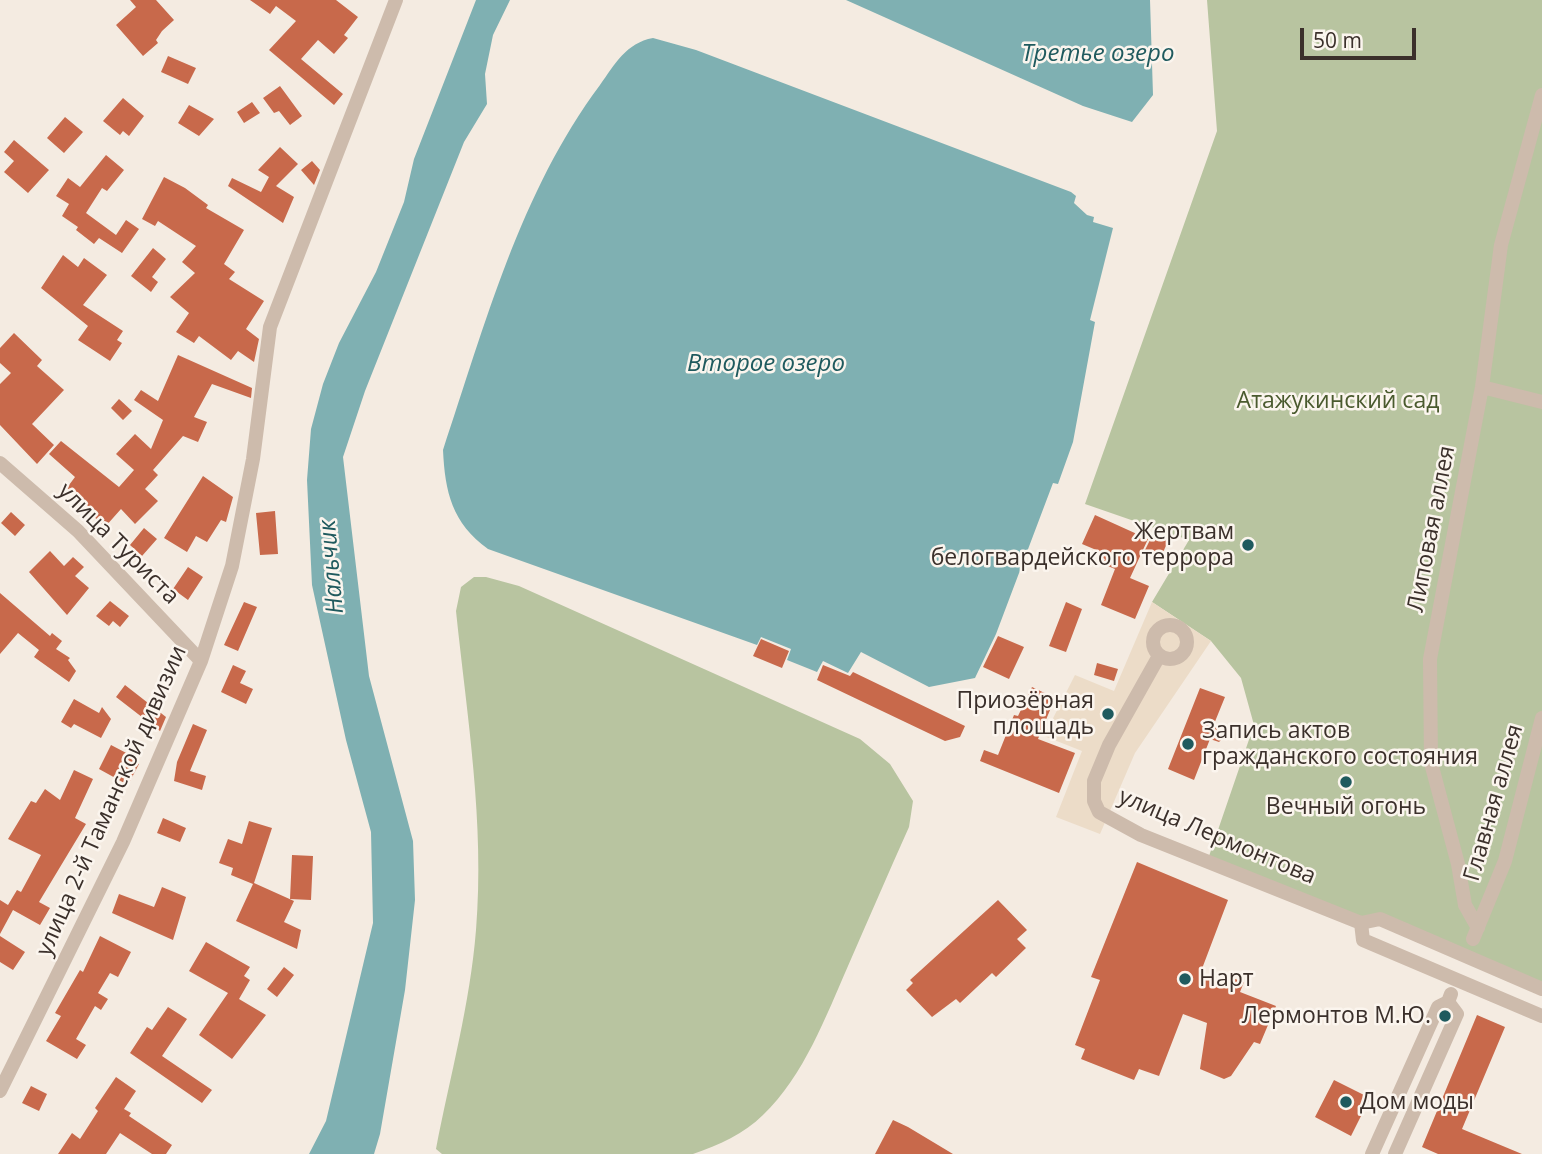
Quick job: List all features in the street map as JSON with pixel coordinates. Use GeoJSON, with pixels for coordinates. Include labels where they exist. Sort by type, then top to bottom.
{"type":"FeatureCollection","features":[{"type":"Feature","properties":{"kind":"street","name":"улица 2-й Таманской дивизии"},"geometry":{"type":"LineString","coordinates":[[0,1091],[124,842],[201,662],[232,566],[253,459],[270,327],[396,0]]}},
{"type":"Feature","properties":{"kind":"street","name":"Липовая аллея"},"geometry":{"type":"LineString","coordinates":[[1475,934],[1465,905],[1458,864],[1431,763],[1430,659],[1482,387],[1501,245],[1542,95]]}},
{"type":"Feature","properties":{"kind":"street"},"geometry":{"type":"LineString","coordinates":[[1482,387],[1542,402]]}},
{"type":"Feature","properties":{"kind":"street","name":"улица Туриста"},"geometry":{"type":"LineString","coordinates":[[0,463],[79,531],[201,662]]}},
{"type":"Feature","properties":{"kind":"street","name":"улица Лермонтова"},"geometry":{"type":"LineString","coordinates":[[1159,656],[1109,745],[1094,781],[1094,801],[1099,812],[1141,835],[1361,923],[1380,919],[1542,989]]}},
{"type":"Feature","properties":{"kind":"street","name":"Главная аллея"},"geometry":{"type":"LineString","coordinates":[[1475,934],[1505,861],[1542,718]]}},
{"type":"Feature","properties":{"kind":"street"},"geometry":{"type":"LineString","coordinates":[[1361,923],[1363,940],[1542,1016]]}},
{"type":"Feature","properties":{"kind":"street"},"geometry":{"type":"LineString","coordinates":[[1372,1154],[1438,1007],[1450,998],[1457,1014],[1395,1154]]}},
{"type":"Feature","properties":{"kind":"green space","name":"Атажукинский сад"},"geometry":{"type":"Polygon","coordinates":[[[1207,0],[1542,0],[1542,989],[1380,920],[1361,923],[1207,862],[1254,725],[1241,678],[1211,641],[1152,602],[1189,540],[1085,504],[1217,131],[1207,0]]]}},
{"type":"Feature","properties":{"kind":"green space"},"geometry":{"type":"Polygon","coordinates":[[[474,577],[486,577],[519,586],[860,739],[890,764],[913,801],[909,827],[822,1025],[802,1064],[778,1099],[756,1122],[712,1147],[693,1154],[442,1154],[436,1149],[464,1013],[476,930],[477,810],[456,611],[461,587],[474,577]]]}},
{"type":"Feature","properties":{"kind":"shaded area","name":"Приозёрная площадь"},"geometry":{"type":"Polygon","coordinates":[[[1152,602],[1211,641],[1135,753],[1100,834],[1056,817],[1082,751],[1044,736],[1075,675],[1114,691],[1152,602]]]}},
{"type":"Feature","properties":{"kind":"water","name":"Нальчик"},"geometry":{"type":"Polygon","coordinates":[[[476,0],[510,0],[493,35],[485,74],[487,104],[464,142],[365,391],[343,457],[369,676],[413,841],[415,900],[405,990],[380,1134],[374,1154],[309,1154],[326,1121],[373,923],[371,832],[346,740],[312,585],[307,480],[311,429],[323,384],[339,343],[376,272],[404,202],[414,159],[476,0]]]}},
{"type":"Feature","properties":{"kind":"water","name":"Третье озеро"},"geometry":{"type":"Polygon","coordinates":[[[846,0],[1150,0],[1153,95],[1132,122],[1083,106],[846,0]]]}},
{"type":"Feature","properties":{"kind":"water","name":"Второе озеро"},"geometry":{"type":"Polygon","coordinates":[[[653,38],[696,50],[1071,192],[1076,196],[1074,203],[1087,215],[1094,217],[1093,222],[1113,228],[1090,320],[1095,322],[1073,442],[1058,484],[1053,483],[996,634],[975,678],[929,687],[861,652],[848,673],[823,661],[817,672],[787,660],[791,649],[761,637],[757,645],[488,549],[458,517],[446,480],[443,450],[507,261],[526,215],[572,126],[622,56],[635,44],[653,38]]]}},
{"type":"Feature","properties":{"kind":"building"},"geometry":{"type":"Polygon","coordinates":[[[130,0],[156,0],[174,20],[162,31],[156,40],[158,43],[143,56],[116,25],[136,7],[130,0]]]}},
{"type":"Feature","properties":{"kind":"building"},"geometry":{"type":"Polygon","coordinates":[[[250,0],[336,0],[358,17],[344,35],[348,38],[334,54],[318,40],[301,59],[343,94],[334,105],[269,50],[296,21],[276,6],[270,14],[250,0]]]}},
{"type":"Feature","properties":{"kind":"building"},"geometry":{"type":"Polygon","coordinates":[[[168,56],[196,68],[188,84],[161,72],[168,56]]]}},
{"type":"Feature","properties":{"kind":"building"},"geometry":{"type":"Polygon","coordinates":[[[280,86],[302,116],[290,125],[279,111],[274,113],[263,98],[280,86]]]}},
{"type":"Feature","properties":{"kind":"building"},"geometry":{"type":"Polygon","coordinates":[[[123,98],[144,116],[129,136],[123,131],[120,135],[103,121],[123,98]]]}},
{"type":"Feature","properties":{"kind":"building"},"geometry":{"type":"Polygon","coordinates":[[[252,102],[260,113],[244,123],[237,112],[252,102]]]}},
{"type":"Feature","properties":{"kind":"building"},"geometry":{"type":"Polygon","coordinates":[[[189,105],[214,119],[199,136],[178,123],[189,105]]]}},
{"type":"Feature","properties":{"kind":"building"},"geometry":{"type":"Polygon","coordinates":[[[65,117],[83,132],[64,153],[47,138],[65,117]]]}},
{"type":"Feature","properties":{"kind":"building"},"geometry":{"type":"Polygon","coordinates":[[[14,140],[49,170],[28,193],[4,172],[14,161],[4,152],[14,140]]]}},
{"type":"Feature","properties":{"kind":"building"},"geometry":{"type":"Polygon","coordinates":[[[280,147],[298,164],[276,186],[294,197],[283,223],[228,186],[232,178],[261,192],[269,177],[258,170],[280,147]]]}},
{"type":"Feature","properties":{"kind":"building"},"geometry":{"type":"Polygon","coordinates":[[[106,155],[124,170],[107,191],[102,188],[86,213],[116,235],[126,220],[139,229],[122,253],[99,238],[94,244],[76,230],[78,227],[62,216],[69,204],[56,196],[68,178],[80,187],[106,155]]]}},
{"type":"Feature","properties":{"kind":"building"},"geometry":{"type":"Polygon","coordinates":[[[312,161],[320,170],[314,185],[301,170],[312,161]]]}},
{"type":"Feature","properties":{"kind":"building"},"geometry":{"type":"Polygon","coordinates":[[[164,177],[185,188],[208,205],[206,208],[244,230],[224,264],[235,272],[229,279],[264,301],[246,329],[259,339],[254,362],[238,351],[231,360],[199,336],[194,343],[176,332],[189,313],[170,297],[195,273],[182,262],[196,246],[158,221],[155,226],[142,219],[164,177]]]}},
{"type":"Feature","properties":{"kind":"building"},"geometry":{"type":"Polygon","coordinates":[[[153,248],[166,259],[152,277],[158,282],[151,292],[131,276],[153,248]]]}},
{"type":"Feature","properties":{"kind":"building"},"geometry":{"type":"Polygon","coordinates":[[[63,255],[78,267],[84,258],[107,275],[83,305],[123,331],[117,340],[122,343],[110,361],[78,340],[88,326],[41,288],[63,255]]]}},
{"type":"Feature","properties":{"kind":"building"},"geometry":{"type":"Polygon","coordinates":[[[14,333],[42,360],[37,366],[64,390],[32,424],[54,445],[37,464],[0,425],[0,384],[11,373],[0,363],[0,348],[14,333]]]}},
{"type":"Feature","properties":{"kind":"building"},"geometry":{"type":"Polygon","coordinates":[[[178,355],[252,388],[251,398],[212,384],[194,417],[207,422],[198,442],[183,436],[153,470],[158,475],[145,489],[158,501],[135,524],[121,509],[105,527],[89,512],[92,509],[66,489],[75,477],[49,454],[61,441],[119,487],[134,470],[116,454],[135,434],[151,449],[163,420],[134,400],[141,390],[158,401],[178,355]]]}},
{"type":"Feature","properties":{"kind":"building"},"geometry":{"type":"Polygon","coordinates":[[[119,399],[132,411],[123,420],[111,408],[119,399]]]}},
{"type":"Feature","properties":{"kind":"building"},"geometry":{"type":"Polygon","coordinates":[[[203,476],[233,497],[226,522],[221,520],[207,542],[196,536],[187,552],[164,538],[203,476]]]}},
{"type":"Feature","properties":{"kind":"building"},"geometry":{"type":"Polygon","coordinates":[[[275,511],[278,554],[260,555],[256,513],[275,511]]]}},
{"type":"Feature","properties":{"kind":"building"},"geometry":{"type":"Polygon","coordinates":[[[11,512],[25,525],[15,536],[1,523],[11,512]]]}},
{"type":"Feature","properties":{"kind":"building"},"geometry":{"type":"Polygon","coordinates":[[[1095,515],[1148,539],[1130,578],[1149,586],[1135,619],[1101,605],[1115,569],[1103,564],[1105,559],[1099,556],[1101,552],[1082,544],[1095,515]]]}},
{"type":"Feature","properties":{"kind":"building"},"geometry":{"type":"Polygon","coordinates":[[[144,528],[157,539],[142,556],[130,545],[144,528]]]}},
{"type":"Feature","properties":{"kind":"building"},"geometry":{"type":"Polygon","coordinates":[[[1153,534],[1168,541],[1161,557],[1145,550],[1153,534]]]}},
{"type":"Feature","properties":{"kind":"building"},"geometry":{"type":"Polygon","coordinates":[[[50,551],[64,566],[73,557],[84,567],[75,576],[89,588],[67,615],[29,572],[50,551]]]}},
{"type":"Feature","properties":{"kind":"building"},"geometry":{"type":"Polygon","coordinates":[[[188,567],[203,577],[188,600],[173,589],[188,567]]]}},
{"type":"Feature","properties":{"kind":"building"},"geometry":{"type":"Polygon","coordinates":[[[0,593],[50,636],[52,633],[62,641],[56,649],[70,658],[68,660],[76,671],[69,682],[34,657],[39,650],[18,633],[0,654],[0,593]]]}},
{"type":"Feature","properties":{"kind":"building"},"geometry":{"type":"Polygon","coordinates":[[[110,601],[129,616],[120,627],[113,621],[109,626],[96,616],[110,601]]]}},
{"type":"Feature","properties":{"kind":"building"},"geometry":{"type":"Polygon","coordinates":[[[244,602],[257,607],[238,651],[224,645],[244,602]]]}},
{"type":"Feature","properties":{"kind":"building"},"geometry":{"type":"Polygon","coordinates":[[[1066,602],[1082,609],[1066,652],[1049,646],[1066,602]]]}},
{"type":"Feature","properties":{"kind":"building"},"geometry":{"type":"Polygon","coordinates":[[[998,636],[1024,647],[1009,679],[983,667],[998,636]]]}},
{"type":"Feature","properties":{"kind":"building"},"geometry":{"type":"Polygon","coordinates":[[[761,639],[789,651],[782,668],[753,656],[761,639]]]}},
{"type":"Feature","properties":{"kind":"building"},"geometry":{"type":"Polygon","coordinates":[[[1097,663],[1118,669],[1114,681],[1094,675],[1097,663]]]}},
{"type":"Feature","properties":{"kind":"building"},"geometry":{"type":"Polygon","coordinates":[[[233,665],[246,671],[240,683],[253,689],[246,704],[221,692],[233,665]]]}},
{"type":"Feature","properties":{"kind":"building"},"geometry":{"type":"Polygon","coordinates":[[[823,665],[850,676],[853,672],[965,726],[960,737],[945,741],[817,680],[823,665]]]}},
{"type":"Feature","properties":{"kind":"building"},"geometry":{"type":"Polygon","coordinates":[[[125,685],[166,717],[160,731],[116,697],[125,685]]]}},
{"type":"Feature","properties":{"kind":"building"},"geometry":{"type":"Polygon","coordinates":[[[1032,687],[1055,698],[1038,739],[1075,753],[1059,793],[980,761],[984,750],[998,755],[1014,715],[1018,716],[1032,687]]]}},
{"type":"Feature","properties":{"kind":"building"},"geometry":{"type":"Polygon","coordinates":[[[1200,688],[1225,697],[1214,724],[1224,728],[1227,734],[1219,742],[1210,739],[1194,780],[1168,769],[1200,688]]]}},
{"type":"Feature","properties":{"kind":"building"},"geometry":{"type":"Polygon","coordinates":[[[74,699],[99,713],[102,707],[111,719],[101,738],[74,724],[71,728],[61,722],[74,699]]]}},
{"type":"Feature","properties":{"kind":"building"},"geometry":{"type":"Polygon","coordinates":[[[193,724],[207,730],[190,771],[206,776],[202,790],[174,781],[177,762],[193,724]]]}},
{"type":"Feature","properties":{"kind":"building"},"geometry":{"type":"Polygon","coordinates":[[[111,745],[134,757],[132,760],[139,764],[128,785],[99,769],[111,745]]]}},
{"type":"Feature","properties":{"kind":"building"},"geometry":{"type":"Polygon","coordinates":[[[74,770],[93,779],[75,818],[86,824],[39,902],[50,908],[40,925],[13,910],[0,934],[0,900],[8,905],[17,890],[21,892],[41,855],[8,839],[31,801],[36,803],[45,789],[60,800],[74,770]]]}},
{"type":"Feature","properties":{"kind":"building"},"geometry":{"type":"Polygon","coordinates":[[[163,818],[186,828],[180,842],[157,833],[163,818]]]}},
{"type":"Feature","properties":{"kind":"building"},"geometry":{"type":"Polygon","coordinates":[[[249,821],[272,828],[254,883],[294,901],[284,922],[301,930],[297,949],[236,921],[253,884],[231,875],[233,868],[219,863],[228,839],[242,844],[249,821]]]}},
{"type":"Feature","properties":{"kind":"building"},"geometry":{"type":"Polygon","coordinates":[[[292,855],[313,856],[311,900],[290,899],[292,855]]]}},
{"type":"Feature","properties":{"kind":"building"},"geometry":{"type":"Polygon","coordinates":[[[1137,862],[1228,900],[1200,974],[1226,985],[1229,977],[1244,982],[1240,992],[1276,1006],[1260,1044],[1254,1042],[1231,1076],[1224,1079],[1200,1069],[1207,1023],[1183,1014],[1159,1076],[1139,1069],[1134,1080],[1081,1059],[1085,1049],[1075,1045],[1100,980],[1091,977],[1137,862]]]}},
{"type":"Feature","properties":{"kind":"building"},"geometry":{"type":"Polygon","coordinates":[[[162,887],[186,897],[173,940],[112,913],[119,894],[154,907],[162,887]]]}},
{"type":"Feature","properties":{"kind":"building"},"geometry":{"type":"Polygon","coordinates":[[[998,900],[1027,930],[1017,939],[1026,948],[996,977],[992,973],[960,1003],[956,999],[932,1017],[906,990],[913,983],[910,980],[998,900]]]}},
{"type":"Feature","properties":{"kind":"building"},"geometry":{"type":"Polygon","coordinates":[[[0,936],[25,952],[13,970],[0,962],[0,936]]]}},
{"type":"Feature","properties":{"kind":"building"},"geometry":{"type":"Polygon","coordinates":[[[100,936],[131,952],[118,977],[110,973],[98,993],[108,999],[101,1010],[95,1006],[76,1039],[86,1045],[77,1059],[46,1041],[61,1016],[55,1013],[80,970],[83,972],[100,936]]]}},
{"type":"Feature","properties":{"kind":"building"},"geometry":{"type":"Polygon","coordinates":[[[206,942],[250,967],[244,976],[250,980],[239,999],[266,1015],[232,1059],[199,1035],[228,993],[189,971],[206,942]]]}},
{"type":"Feature","properties":{"kind":"building"},"geometry":{"type":"Polygon","coordinates":[[[284,967],[294,975],[277,997],[267,989],[284,967]]]}},
{"type":"Feature","properties":{"kind":"building"},"geometry":{"type":"Polygon","coordinates":[[[168,1007],[187,1019],[162,1056],[212,1090],[202,1103],[130,1053],[147,1027],[152,1030],[168,1007]]]}},
{"type":"Feature","properties":{"kind":"building"},"geometry":{"type":"Polygon","coordinates":[[[1477,1015],[1505,1027],[1462,1129],[1522,1154],[1438,1154],[1422,1147],[1477,1015]]]}},
{"type":"Feature","properties":{"kind":"building"},"geometry":{"type":"Polygon","coordinates":[[[116,1077],[136,1091],[124,1109],[131,1113],[129,1116],[172,1145],[166,1154],[152,1154],[120,1133],[106,1154],[58,1154],[72,1133],[80,1139],[98,1111],[95,1108],[116,1077]]]}},
{"type":"Feature","properties":{"kind":"building"},"geometry":{"type":"Polygon","coordinates":[[[1334,1080],[1370,1098],[1351,1136],[1315,1117],[1334,1080]]]}},
{"type":"Feature","properties":{"kind":"building"},"geometry":{"type":"Polygon","coordinates":[[[31,1086],[47,1094],[39,1111],[22,1103],[31,1086]]]}},
{"type":"Feature","properties":{"kind":"building"},"geometry":{"type":"Polygon","coordinates":[[[893,1120],[908,1127],[953,1154],[875,1154],[893,1120]]]}},
{"type":"Feature","properties":{"kind":"place","name":"Жертвам белогвардейского террора"},"geometry":{"type":"Point","coordinates":[1248,545]}},
{"type":"Feature","properties":{"kind":"place","name":"Приозёрная площадь"},"geometry":{"type":"Point","coordinates":[1108,714]}},
{"type":"Feature","properties":{"kind":"place","name":"Запись актов гражданского состояния"},"geometry":{"type":"Point","coordinates":[1188,744]}},
{"type":"Feature","properties":{"kind":"place","name":"Вечный огонь"},"geometry":{"type":"Point","coordinates":[1346,782]}},
{"type":"Feature","properties":{"kind":"place","name":"Нарт"},"geometry":{"type":"Point","coordinates":[1185,979]}},
{"type":"Feature","properties":{"kind":"place","name":"Лермонтов М.Ю."},"geometry":{"type":"Point","coordinates":[1445,1016]}},
{"type":"Feature","properties":{"kind":"place","name":"Дом моды"},"geometry":{"type":"Point","coordinates":[1346,1102]}}]}
